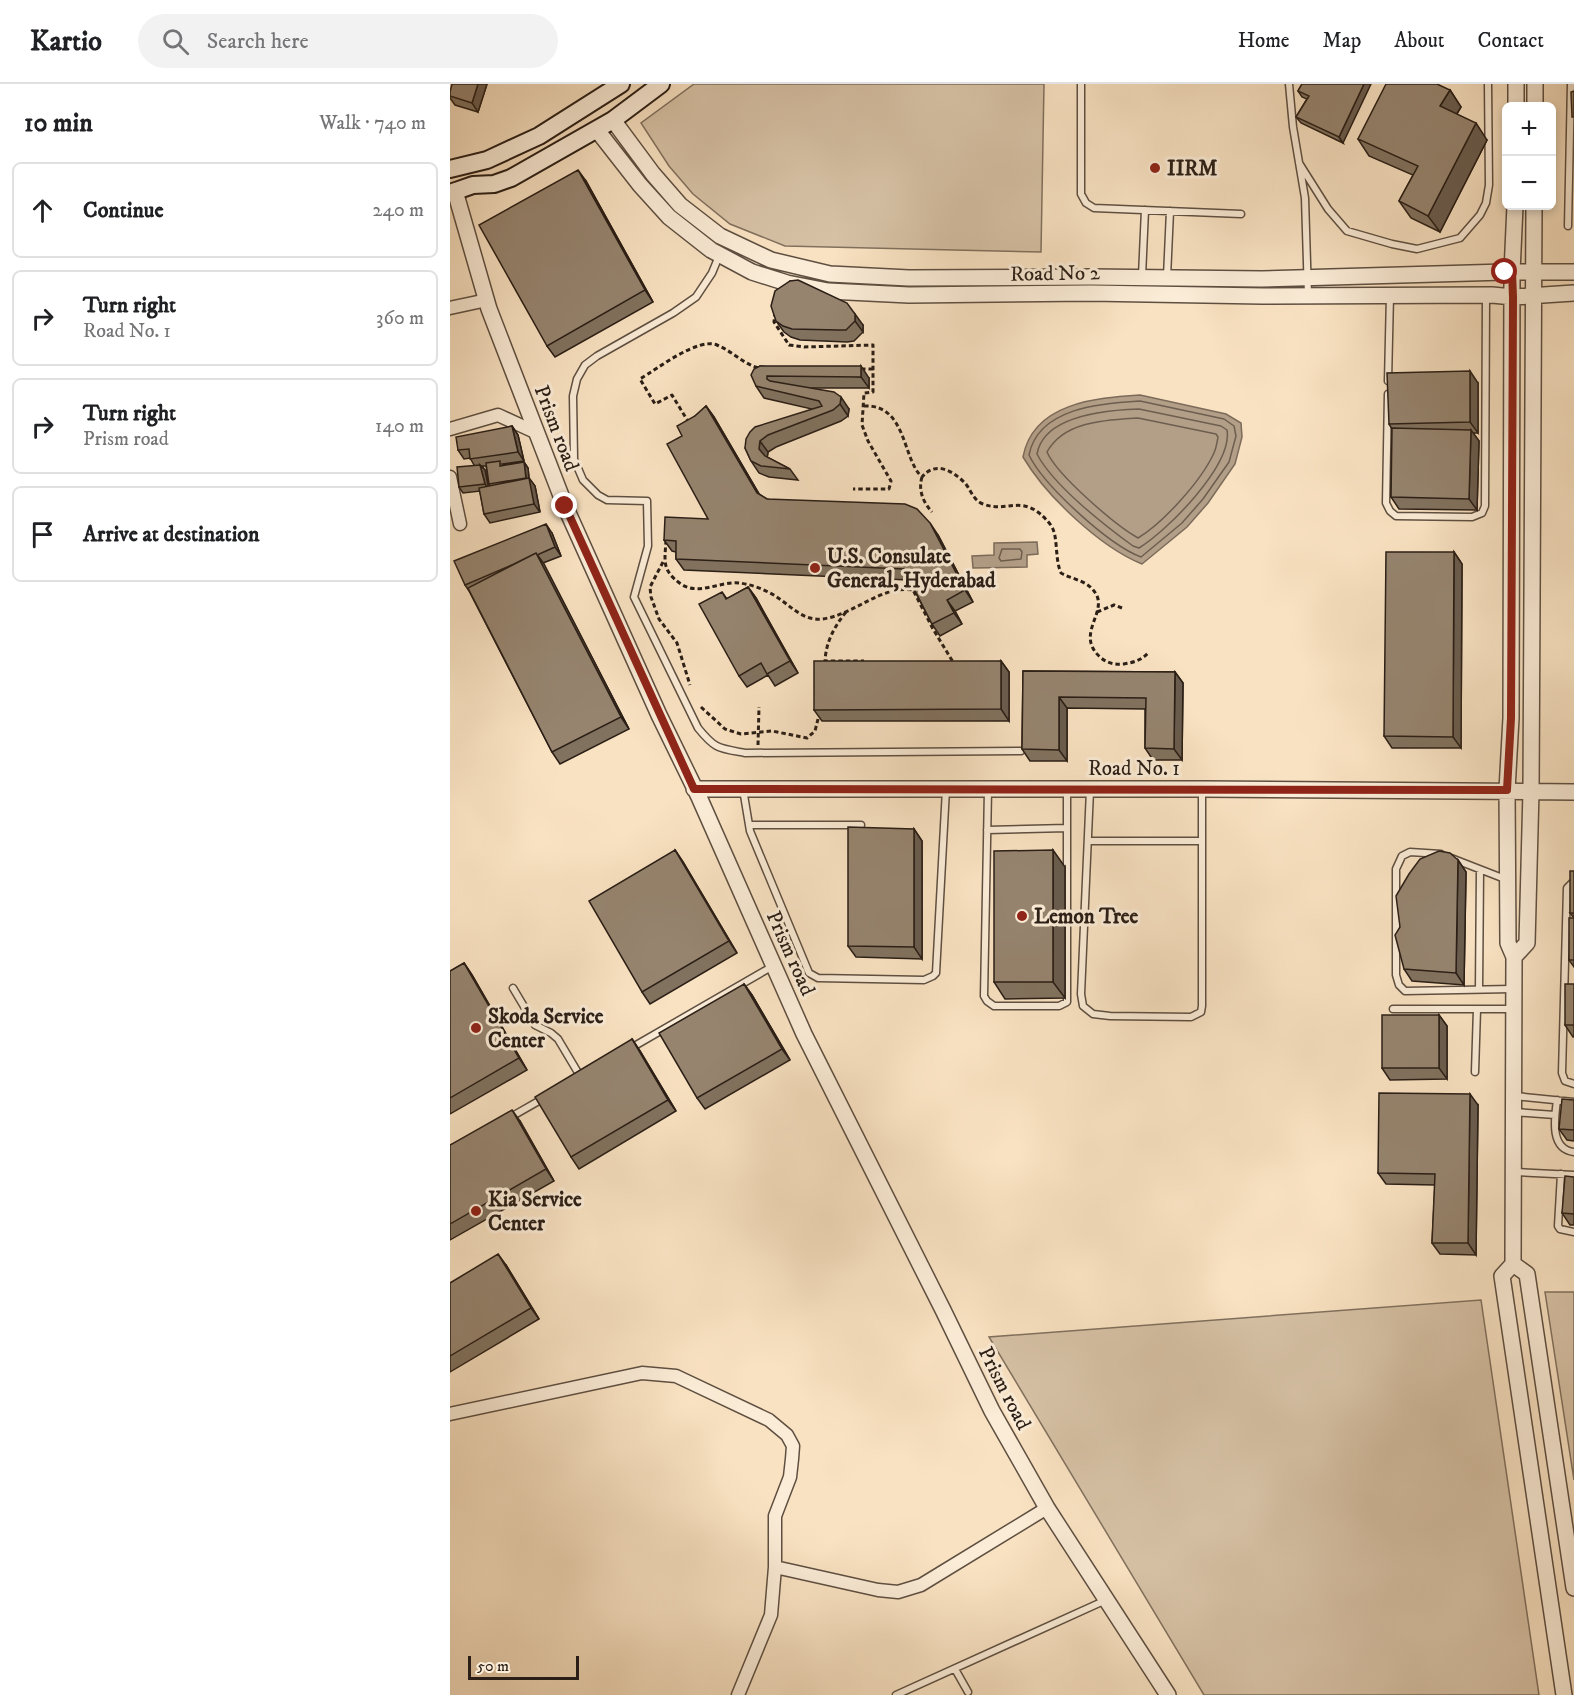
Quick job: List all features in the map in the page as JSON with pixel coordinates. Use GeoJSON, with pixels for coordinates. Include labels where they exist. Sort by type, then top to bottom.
{"type":"FeatureCollection","features":[{"type":"Feature","properties":{"kind":"main road"},"geometry":{"type":"LineString","coordinates":[[450,169],[487,160],[539,136],[621,84]]}},
{"type":"Feature","properties":{"kind":"main road"},"geometry":{"type":"LineString","coordinates":[[452,192],[473,184],[494,184],[511,178],[597,130],[662,84]]}},
{"type":"Feature","properties":{"kind":"street"},"geometry":{"type":"LineString","coordinates":[[1516,84],[1516,102]]}},
{"type":"Feature","properties":{"kind":"street"},"geometry":{"type":"LineString","coordinates":[[1535,84],[1535,102]]}},
{"type":"Feature","properties":{"kind":"street","name":"Road No 2"},"geometry":{"type":"LineString","coordinates":[[613,120],[653,174],[680,205],[720,236],[771,260],[830,274],[909,278],[1262,279],[1574,272]]}},
{"type":"Feature","properties":{"kind":"street","name":"Road No 2"},"geometry":{"type":"LineString","coordinates":[[597,130],[640,185],[669,217],[720,255],[752,272],[787,283],[828,291],[909,295],[1486,295],[1513,297],[1574,293]]}},
{"type":"Feature","properties":{"kind":"street","name":"Prism road"},"geometry":{"type":"LineString","coordinates":[[452,192],[487,300],[565,506],[814,1055],[992,1411],[1047,1508],[1168,1695]]}},
{"type":"Feature","properties":{"kind":"street"},"geometry":{"type":"LineString","coordinates":[[1515,210],[1512,272],[1511,718],[1507,790],[1508,943],[1514,957],[1513,1264],[1502,1276],[1564,1695]]}},
{"type":"Feature","properties":{"kind":"street"},"geometry":{"type":"LineString","coordinates":[[1514,957],[1527,943],[1531,791],[1534,210]]}},
{"type":"Feature","properties":{"kind":"street"},"geometry":{"type":"LineString","coordinates":[[787,283],[791,265]]}},
{"type":"Feature","properties":{"kind":"street"},"geometry":{"type":"LineString","coordinates":[[450,308],[487,300]]}},
{"type":"Feature","properties":{"kind":"street"},"geometry":{"type":"LineString","coordinates":[[450,429],[498,415],[536,432]]}},
{"type":"Feature","properties":{"kind":"street"},"geometry":{"type":"LineString","coordinates":[[450,477],[460,524]]}},
{"type":"Feature","properties":{"kind":"street","name":"Road No. 1"},"geometry":{"type":"LineString","coordinates":[[694,789],[1574,792]]}},
{"type":"Feature","properties":{"kind":"street"},"geometry":{"type":"LineString","coordinates":[[1513,1264],[1527,1274],[1574,1588]]}},
{"type":"Feature","properties":{"kind":"street"},"geometry":{"type":"LineString","coordinates":[[450,1414],[642,1373],[676,1376],[769,1420],[787,1435],[793,1446],[790,1477],[776,1516],[771,1615],[738,1695]]}},
{"type":"Feature","properties":{"kind":"street"},"geometry":{"type":"LineString","coordinates":[[775,1567],[878,1590],[898,1592],[921,1586],[1047,1508]]}},
{"type":"Feature","properties":{"kind":"lane"},"geometry":{"type":"LineString","coordinates":[[1081,84],[1081,194],[1086,203],[1094,208],[1241,214]]}},
{"type":"Feature","properties":{"kind":"lane"},"geometry":{"type":"LineString","coordinates":[[1289,84],[1293,127],[1305,198],[1308,295]]}},
{"type":"Feature","properties":{"kind":"lane"},"geometry":{"type":"LineString","coordinates":[[1299,163],[1328,209],[1347,231],[1417,249],[1460,238],[1480,215],[1486,203],[1489,185],[1488,84]]}},
{"type":"Feature","properties":{"kind":"lane"},"geometry":{"type":"LineString","coordinates":[[1568,226],[1571,84]]}},
{"type":"Feature","properties":{"kind":"lane"},"geometry":{"type":"LineString","coordinates":[[1142,278],[1145,210]]}},
{"type":"Feature","properties":{"kind":"lane"},"geometry":{"type":"LineString","coordinates":[[1167,278],[1170,211]]}},
{"type":"Feature","properties":{"kind":"lane"},"geometry":{"type":"LineString","coordinates":[[720,255],[712,273],[696,297],[673,313],[591,360],[581,372],[574,387],[574,459],[578,470],[590,488],[607,500],[647,501],[648,546],[634,597],[698,728],[709,742],[718,748],[745,753],[1021,751]]}},
{"type":"Feature","properties":{"kind":"lane"},"geometry":{"type":"LineString","coordinates":[[1390,295],[1387,507],[1396,516],[1472,517],[1482,513],[1485,506],[1486,295]]}},
{"type":"Feature","properties":{"kind":"lane"},"geometry":{"type":"LineString","coordinates":[[743,789],[749,825],[809,973],[818,978],[927,980],[936,973],[946,789]]}},
{"type":"Feature","properties":{"kind":"lane"},"geometry":{"type":"LineString","coordinates":[[1090,790],[1081,994],[1083,1006],[1093,1014],[1110,1016],[1191,1017],[1201,1012],[1202,1006],[1202,789]]}},
{"type":"Feature","properties":{"kind":"lane"},"geometry":{"type":"LineString","coordinates":[[988,790],[984,996],[994,1006],[1059,1006],[1067,1002],[1067,790]]}},
{"type":"Feature","properties":{"kind":"lane"},"geometry":{"type":"LineString","coordinates":[[749,825],[861,825]]}},
{"type":"Feature","properties":{"kind":"lane"},"geometry":{"type":"LineString","coordinates":[[987,830],[1067,828]]}},
{"type":"Feature","properties":{"kind":"lane"},"geometry":{"type":"LineString","coordinates":[[1088,841],[1202,841]]}},
{"type":"Feature","properties":{"kind":"lane"},"geometry":{"type":"LineString","coordinates":[[1509,881],[1444,855],[1410,852],[1402,856],[1396,869],[1396,975],[1399,986],[1405,991],[1514,989]]}},
{"type":"Feature","properties":{"kind":"lane"},"geometry":{"type":"LineString","coordinates":[[1479,989],[1480,870]]}},
{"type":"Feature","properties":{"kind":"lane"},"geometry":{"type":"LineString","coordinates":[[1574,881],[1568,888],[1562,1073],[1565,1081],[1574,1084]]}},
{"type":"Feature","properties":{"kind":"lane"},"geometry":{"type":"LineString","coordinates":[[621,1053],[773,966]]}},
{"type":"Feature","properties":{"kind":"lane"},"geometry":{"type":"LineString","coordinates":[[513,988],[535,1024],[558,1039],[580,1077]]}},
{"type":"Feature","properties":{"kind":"lane"},"geometry":{"type":"LineString","coordinates":[[1393,1009],[1514,1009]]}},
{"type":"Feature","properties":{"kind":"lane"},"geometry":{"type":"LineString","coordinates":[[1475,1072],[1476,1009]]}},
{"type":"Feature","properties":{"kind":"lane"},"geometry":{"type":"LineString","coordinates":[[570,1083],[591,1071]]}},
{"type":"Feature","properties":{"kind":"lane"},"geometry":{"type":"LineString","coordinates":[[500,1123],[550,1094]]}},
{"type":"Feature","properties":{"kind":"lane"},"geometry":{"type":"LineString","coordinates":[[1512,1095],[1574,1102]]}},
{"type":"Feature","properties":{"kind":"lane"},"geometry":{"type":"LineString","coordinates":[[1557,1100],[1555,1134],[1568,1151],[1574,1152]]}},
{"type":"Feature","properties":{"kind":"lane"},"geometry":{"type":"LineString","coordinates":[[1512,1112],[1555,1115]]}},
{"type":"Feature","properties":{"kind":"lane"},"geometry":{"type":"LineString","coordinates":[[1512,1172],[1574,1175]]}},
{"type":"Feature","properties":{"kind":"lane"},"geometry":{"type":"LineString","coordinates":[[1561,1174],[1558,1226],[1565,1232],[1574,1232]]}},
{"type":"Feature","properties":{"kind":"lane"},"geometry":{"type":"LineString","coordinates":[[896,1695],[1107,1599]]}},
{"type":"Feature","properties":{"kind":"lane"},"geometry":{"type":"LineString","coordinates":[[955,1669],[968,1692]]}},
{"type":"Feature","properties":{"kind":"path"},"geometry":{"type":"LineString","coordinates":[[775,310],[774,322],[789,345],[804,347],[873,345],[873,392],[864,393],[862,425],[868,441],[891,481],[889,489],[853,489]]}},
{"type":"Feature","properties":{"kind":"path"},"geometry":{"type":"LineString","coordinates":[[694,432],[672,395],[655,404],[640,379],[692,348],[708,343],[718,345],[753,367],[761,369]]}},
{"type":"Feature","properties":{"kind":"path"},"geometry":{"type":"LineString","coordinates":[[852,370],[874,369]]}},
{"type":"Feature","properties":{"kind":"path"},"geometry":{"type":"LineString","coordinates":[[864,406],[872,405],[881,409],[898,427],[915,467],[922,477],[921,491],[924,501],[932,512]]}},
{"type":"Feature","properties":{"kind":"path"},"geometry":{"type":"LineString","coordinates":[[922,477],[937,467],[944,468],[962,481],[979,502],[993,506],[1020,504],[1031,508],[1050,523],[1055,531],[1056,558],[1060,573],[1087,584],[1096,593],[1099,602],[1090,637],[1096,652],[1108,663],[1122,664],[1142,659],[1149,652]]}},
{"type":"Feature","properties":{"kind":"path"},"geometry":{"type":"LineString","coordinates":[[648,529],[666,529],[663,562],[650,587],[651,597],[659,619],[677,643],[692,691]]}},
{"type":"Feature","properties":{"kind":"path"},"geometry":{"type":"LineString","coordinates":[[663,562],[672,576],[684,586],[696,589],[728,583],[748,585],[771,593],[798,613],[810,618],[832,617],[891,590],[902,588],[913,590],[953,662],[941,662]]}},
{"type":"Feature","properties":{"kind":"path"},"geometry":{"type":"LineString","coordinates":[[1097,612],[1114,605],[1122,608]]}},
{"type":"Feature","properties":{"kind":"path"},"geometry":{"type":"LineString","coordinates":[[847,611],[831,635],[825,661],[872,661]]}},
{"type":"Feature","properties":{"kind":"path"},"geometry":{"type":"LineString","coordinates":[[697,699],[701,708],[725,729],[741,734],[779,732],[807,738],[815,731],[818,719]]}},
{"type":"Feature","properties":{"kind":"path"},"geometry":{"type":"LineString","coordinates":[[758,752],[759,707]]}},
{"type":"Feature","properties":{"kind":"shaded area"},"geometry":{"type":"Polygon","coordinates":[[[694,84],[1044,84],[1041,252],[785,246],[730,224],[693,194],[669,166],[641,123],[694,84]]]}},
{"type":"Feature","properties":{"kind":"shaded area"},"geometry":{"type":"Polygon","coordinates":[[[1545,1292],[1574,1292],[1574,1480],[1545,1292]]]}},
{"type":"Feature","properties":{"kind":"shaded area"},"geometry":{"type":"Polygon","coordinates":[[[1481,1300],[1539,1695],[1204,1695],[989,1337],[1481,1300]]]}},
{"type":"Feature","properties":{"kind":"water"},"geometry":{"type":"Polygon","coordinates":[[[1140,395],[1226,414],[1241,423],[1242,437],[1235,464],[1208,503],[1187,527],[1142,564],[1109,546],[1075,519],[1045,488],[1023,457],[1029,439],[1039,425],[1053,414],[1068,407],[1104,398],[1140,395]]]}},
{"type":"Feature","properties":{"kind":"water"},"geometry":{"type":"Polygon","coordinates":[[[1037,542],[1038,554],[1027,555],[1027,567],[973,568],[972,556],[994,555],[994,543],[1037,542]]]}},
{"type":"Feature","properties":{"kind":"building"},"geometry":{"type":"Polygon","coordinates":[[[452,84],[478,84],[472,103],[450,96],[452,84]]]}},
{"type":"Feature","properties":{"kind":"building"},"geometry":{"type":"Polygon","coordinates":[[[1302,84],[1364,84],[1339,137],[1296,117],[1309,96],[1298,91],[1302,84]]]}},
{"type":"Feature","properties":{"kind":"building"},"geometry":{"type":"Polygon","coordinates":[[[1386,84],[1437,84],[1450,90],[1440,106],[1476,123],[1428,216],[1399,201],[1418,166],[1358,139],[1386,84]]]}},
{"type":"Feature","properties":{"kind":"building"},"geometry":{"type":"Polygon","coordinates":[[[1574,91],[1574,117],[1572,117],[1571,92],[1574,91]]]}},
{"type":"Feature","properties":{"kind":"building"},"geometry":{"type":"Polygon","coordinates":[[[578,170],[645,290],[547,346],[479,225],[578,170]]]}},
{"type":"Feature","properties":{"kind":"building"},"geometry":{"type":"Polygon","coordinates":[[[798,280],[847,303],[855,314],[855,321],[846,330],[839,330],[792,329],[776,321],[771,306],[775,291],[790,281],[798,280]]]}},
{"type":"Feature","properties":{"kind":"building"},"geometry":{"type":"Polygon","coordinates":[[[760,366],[861,366],[861,377],[767,376],[770,381],[834,392],[841,397],[840,404],[833,410],[768,435],[760,441],[759,449],[765,456],[790,469],[761,466],[751,461],[745,448],[746,439],[755,427],[822,406],[819,401],[756,386],[751,375],[754,369],[760,366]]]}},
{"type":"Feature","properties":{"kind":"building"},"geometry":{"type":"Polygon","coordinates":[[[1470,371],[1470,422],[1389,424],[1387,373],[1470,371]]]}},
{"type":"Feature","properties":{"kind":"building"},"geometry":{"type":"Polygon","coordinates":[[[706,406],[757,493],[767,499],[905,504],[917,509],[930,523],[965,590],[947,600],[954,613],[932,624],[904,569],[676,559],[676,541],[664,540],[665,517],[708,519],[667,444],[682,436],[677,426],[695,416],[706,406]]]}},
{"type":"Feature","properties":{"kind":"building"},"geometry":{"type":"Polygon","coordinates":[[[512,426],[518,452],[470,459],[469,449],[458,450],[456,437],[512,426]]]}},
{"type":"Feature","properties":{"kind":"building"},"geometry":{"type":"Polygon","coordinates":[[[1392,428],[1471,430],[1469,499],[1391,497],[1392,428]]]}},
{"type":"Feature","properties":{"kind":"building"},"geometry":{"type":"Polygon","coordinates":[[[500,461],[500,466],[524,462],[526,478],[489,484],[486,463],[500,461]]]}},
{"type":"Feature","properties":{"kind":"building"},"geometry":{"type":"Polygon","coordinates":[[[480,465],[485,484],[459,487],[457,467],[480,465]]]}},
{"type":"Feature","properties":{"kind":"building"},"geometry":{"type":"Polygon","coordinates":[[[529,478],[534,504],[484,514],[479,488],[529,478]]]}},
{"type":"Feature","properties":{"kind":"building"},"geometry":{"type":"Polygon","coordinates":[[[546,524],[555,547],[537,555],[536,553],[465,585],[454,561],[546,524]]]}},
{"type":"Feature","properties":{"kind":"building"},"geometry":{"type":"Polygon","coordinates":[[[1386,552],[1454,552],[1453,737],[1384,736],[1386,552]]]}},
{"type":"Feature","properties":{"kind":"building"},"geometry":{"type":"Polygon","coordinates":[[[536,553],[621,717],[552,752],[468,588],[536,553]]]}},
{"type":"Feature","properties":{"kind":"building"},"geometry":{"type":"Polygon","coordinates":[[[748,587],[790,661],[767,674],[761,663],[739,676],[699,604],[722,592],[726,599],[748,587]]]}},
{"type":"Feature","properties":{"kind":"building"},"geometry":{"type":"Polygon","coordinates":[[[814,661],[1001,661],[1001,709],[814,710],[814,661]]]}},
{"type":"Feature","properties":{"kind":"building"},"geometry":{"type":"Polygon","coordinates":[[[1023,671],[1175,672],[1174,749],[1145,748],[1146,698],[1059,697],[1059,750],[1022,749],[1023,671]]]}},
{"type":"Feature","properties":{"kind":"building"},"geometry":{"type":"Polygon","coordinates":[[[848,827],[914,829],[914,947],[848,946],[848,827]]]}},
{"type":"Feature","properties":{"kind":"building"},"geometry":{"type":"Polygon","coordinates":[[[675,850],[729,941],[642,992],[589,901],[675,850]]]}},
{"type":"Feature","properties":{"kind":"building"},"geometry":{"type":"Polygon","coordinates":[[[1053,850],[1053,982],[994,982],[994,851],[1053,850]]]}},
{"type":"Feature","properties":{"kind":"building"},"geometry":{"type":"Polygon","coordinates":[[[1439,851],[1450,853],[1458,860],[1456,973],[1404,969],[1395,935],[1400,927],[1396,896],[1420,859],[1439,851]]]}},
{"type":"Feature","properties":{"kind":"building"},"geometry":{"type":"Polygon","coordinates":[[[1570,871],[1574,871],[1574,913],[1570,913],[1570,871]]]}},
{"type":"Feature","properties":{"kind":"building"},"geometry":{"type":"Polygon","coordinates":[[[1569,918],[1574,918],[1574,960],[1569,960],[1569,918]]]}},
{"type":"Feature","properties":{"kind":"building","name":"Skoda Service Center"},"geometry":{"type":"Polygon","coordinates":[[[464,963],[519,1058],[450,1098],[450,971],[464,963]]]}},
{"type":"Feature","properties":{"kind":"building"},"geometry":{"type":"Polygon","coordinates":[[[744,984],[782,1049],[697,1098],[659,1033],[744,984]]]}},
{"type":"Feature","properties":{"kind":"building"},"geometry":{"type":"Polygon","coordinates":[[[1565,984],[1574,984],[1574,1025],[1565,1025],[1565,984]]]}},
{"type":"Feature","properties":{"kind":"building"},"geometry":{"type":"Polygon","coordinates":[[[1382,1015],[1439,1015],[1439,1068],[1382,1068],[1382,1015]]]}},
{"type":"Feature","properties":{"kind":"building"},"geometry":{"type":"Polygon","coordinates":[[[632,1039],[668,1100],[571,1157],[535,1097],[632,1039]]]}},
{"type":"Feature","properties":{"kind":"building"},"geometry":{"type":"Polygon","coordinates":[[[1379,1093],[1470,1094],[1468,1243],[1432,1243],[1435,1174],[1378,1173],[1379,1093]]]}},
{"type":"Feature","properties":{"kind":"building"},"geometry":{"type":"Polygon","coordinates":[[[1562,1099],[1574,1100],[1574,1130],[1559,1129],[1562,1099]]]}},
{"type":"Feature","properties":{"kind":"building","name":"Kia Service Center"},"geometry":{"type":"Polygon","coordinates":[[[512,1110],[546,1169],[450,1224],[450,1145],[512,1110]]]}},
{"type":"Feature","properties":{"kind":"building"},"geometry":{"type":"Polygon","coordinates":[[[1565,1176],[1574,1177],[1574,1214],[1562,1213],[1565,1176]]]}},
{"type":"Feature","properties":{"kind":"building"},"geometry":{"type":"Polygon","coordinates":[[[498,1254],[531,1308],[450,1356],[450,1283],[498,1254]]]}},
{"type":"Feature","properties":{"kind":"place","name":"IIRM"},"geometry":{"type":"Point","coordinates":[1155,168]}},
{"type":"Feature","properties":{"kind":"place","name":"U.S. Consulate General, Hyderabad"},"geometry":{"type":"Point","coordinates":[815,568]}},
{"type":"Feature","properties":{"kind":"place","name":"Lemon Tree"},"geometry":{"type":"Point","coordinates":[1022,916]}},
{"type":"Feature","properties":{"kind":"place","name":"Skoda Service Center"},"geometry":{"type":"Point","coordinates":[476,1028]}},
{"type":"Feature","properties":{"kind":"place","name":"Kia Service Center"},"geometry":{"type":"Point","coordinates":[476,1211]}},
{"type":"Feature","properties":{"kind":"route"},"geometry":{"type":"LineString","coordinates":[[565,506],[694,789],[1507,790],[1511,718],[1513,297],[1512,272],[1505,272]]}}]}
